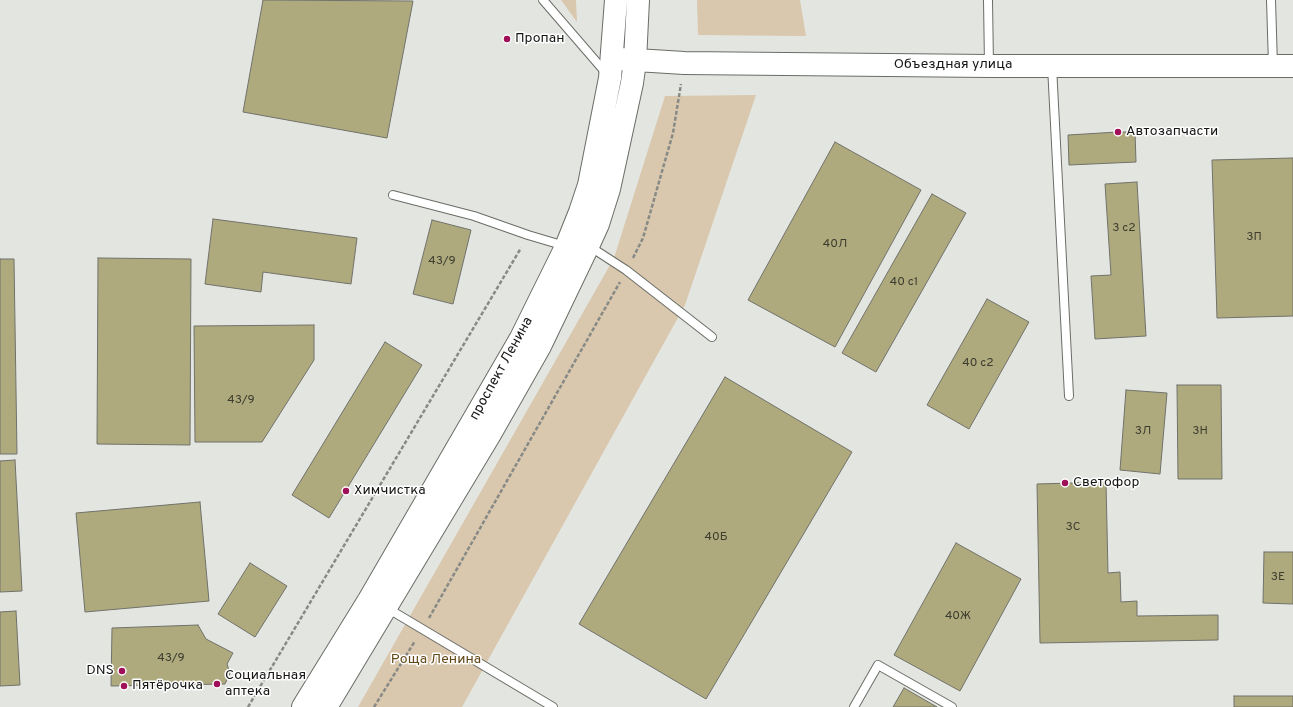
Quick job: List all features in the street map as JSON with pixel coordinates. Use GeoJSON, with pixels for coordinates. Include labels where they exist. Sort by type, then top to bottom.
{"type":"FeatureCollection","features":[{"type":"Feature","properties":{"kind":"main road","name":"проспект Ленина"},"geometry":{"type":"LineString","coordinates":[[303,707],[369,600],[522,338],[566,246],[589,185],[611,68],[616,0]]}},
{"type":"Feature","properties":{"kind":"main road","name":"проспект Ленина"},"geometry":{"type":"LineString","coordinates":[[326,707],[387,608],[540,346],[598,224],[608,189],[632,83],[635,61],[638,0]]}},
{"type":"Feature","properties":{"kind":"main road","name":"Объездная улица"},"geometry":{"type":"LineString","coordinates":[[611,68],[635,61],[684,63],[989,66],[1283,66]]}},
{"type":"Feature","properties":{"kind":"lane"},"geometry":{"type":"LineString","coordinates":[[543,0],[611,68]]}},
{"type":"Feature","properties":{"kind":"lane"},"geometry":{"type":"LineString","coordinates":[[988,0],[989,66]]}},
{"type":"Feature","properties":{"kind":"lane"},"geometry":{"type":"LineString","coordinates":[[1271,0],[1283,66]]}},
{"type":"Feature","properties":{"kind":"lane"},"geometry":{"type":"LineString","coordinates":[[1052,66],[1069,396]]}},
{"type":"Feature","properties":{"kind":"lane"},"geometry":{"type":"LineString","coordinates":[[393,195],[474,216],[528,235],[566,246]]}},
{"type":"Feature","properties":{"kind":"lane"},"geometry":{"type":"LineString","coordinates":[[588,246],[626,270],[712,337]]}},
{"type":"Feature","properties":{"kind":"lane"},"geometry":{"type":"LineString","coordinates":[[387,608],[554,707]]}},
{"type":"Feature","properties":{"kind":"lane"},"geometry":{"type":"LineString","coordinates":[[854,707],[878,665],[952,707]]}},
{"type":"Feature","properties":{"kind":"path"},"geometry":{"type":"LineString","coordinates":[[374,707],[422,630],[643,238],[673,133],[684,63]]}},
{"type":"Feature","properties":{"kind":"path"},"geometry":{"type":"LineString","coordinates":[[248,707],[528,235]]}},
{"type":"Feature","properties":{"kind":"green space"},"geometry":{"type":"Polygon","coordinates":[[[561,0],[576,0],[577,22],[561,0]]]}},
{"type":"Feature","properties":{"kind":"green space"},"geometry":{"type":"Polygon","coordinates":[[[697,0],[800,0],[806,36],[698,35],[697,0]]]}},
{"type":"Feature","properties":{"kind":"green space","name":"Роща Ленина"},"geometry":{"type":"Polygon","coordinates":[[[756,95],[685,305],[462,707],[358,707],[614,258],[665,96],[756,95]]]}},
{"type":"Feature","properties":{"kind":"building"},"geometry":{"type":"Polygon","coordinates":[[[263,0],[413,1],[387,138],[243,112],[263,0]]]}},
{"type":"Feature","properties":{"kind":"building"},"geometry":{"type":"Polygon","coordinates":[[[1135,132],[1136,162],[1069,165],[1068,135],[1135,132]]]}},
{"type":"Feature","properties":{"kind":"building"},"geometry":{"type":"Polygon","coordinates":[[[835,142],[921,190],[835,347],[748,300],[835,142]]]}},
{"type":"Feature","properties":{"kind":"building"},"geometry":{"type":"Polygon","coordinates":[[[1293,158],[1293,316],[1217,318],[1212,160],[1293,158]]]}},
{"type":"Feature","properties":{"kind":"building"},"geometry":{"type":"Polygon","coordinates":[[[1137,182],[1146,336],[1095,339],[1091,276],[1111,275],[1105,184],[1137,182]]]}},
{"type":"Feature","properties":{"kind":"building"},"geometry":{"type":"Polygon","coordinates":[[[932,194],[966,213],[876,372],[842,353],[932,194]]]}},
{"type":"Feature","properties":{"kind":"building"},"geometry":{"type":"Polygon","coordinates":[[[213,219],[357,238],[351,284],[263,272],[261,292],[205,284],[213,219]]]}},
{"type":"Feature","properties":{"kind":"building"},"geometry":{"type":"Polygon","coordinates":[[[432,220],[471,230],[453,304],[413,294],[432,220]]]}},
{"type":"Feature","properties":{"kind":"building"},"geometry":{"type":"Polygon","coordinates":[[[98,258],[191,259],[190,445],[97,444],[98,258]]]}},
{"type":"Feature","properties":{"kind":"building"},"geometry":{"type":"Polygon","coordinates":[[[0,259],[14,259],[17,454],[0,454],[0,259]]]}},
{"type":"Feature","properties":{"kind":"building"},"geometry":{"type":"Polygon","coordinates":[[[987,299],[1029,322],[969,429],[927,405],[987,299]]]}},
{"type":"Feature","properties":{"kind":"building"},"geometry":{"type":"Polygon","coordinates":[[[314,325],[314,360],[262,442],[195,442],[194,326],[314,325]]]}},
{"type":"Feature","properties":{"kind":"building"},"geometry":{"type":"Polygon","coordinates":[[[385,342],[422,365],[329,518],[292,495],[385,342]]]}},
{"type":"Feature","properties":{"kind":"building"},"geometry":{"type":"Polygon","coordinates":[[[725,377],[852,452],[706,699],[579,624],[725,377]]]}},
{"type":"Feature","properties":{"kind":"building"},"geometry":{"type":"Polygon","coordinates":[[[1177,385],[1221,385],[1222,479],[1178,479],[1177,385]]]}},
{"type":"Feature","properties":{"kind":"building"},"geometry":{"type":"Polygon","coordinates":[[[1126,390],[1167,393],[1160,474],[1120,470],[1126,390]]]}},
{"type":"Feature","properties":{"kind":"building"},"geometry":{"type":"Polygon","coordinates":[[[15,460],[22,591],[0,592],[0,461],[15,460]]]}},
{"type":"Feature","properties":{"kind":"building"},"geometry":{"type":"Polygon","coordinates":[[[1106,482],[1108,573],[1120,572],[1121,602],[1137,601],[1137,616],[1218,615],[1218,640],[1040,643],[1037,484],[1106,482]]]}},
{"type":"Feature","properties":{"kind":"building"},"geometry":{"type":"Polygon","coordinates":[[[200,502],[209,601],[85,612],[76,513],[200,502]]]}},
{"type":"Feature","properties":{"kind":"building"},"geometry":{"type":"Polygon","coordinates":[[[956,543],[1021,579],[960,691],[894,655],[956,543]]]}},
{"type":"Feature","properties":{"kind":"building"},"geometry":{"type":"Polygon","coordinates":[[[1264,552],[1293,552],[1293,604],[1263,603],[1264,552]]]}},
{"type":"Feature","properties":{"kind":"building"},"geometry":{"type":"Polygon","coordinates":[[[250,563],[287,586],[255,637],[218,614],[250,563]]]}},
{"type":"Feature","properties":{"kind":"building"},"geometry":{"type":"Polygon","coordinates":[[[16,611],[20,685],[0,686],[0,612],[16,611]]]}},
{"type":"Feature","properties":{"kind":"building"},"geometry":{"type":"Polygon","coordinates":[[[198,625],[206,639],[233,653],[227,664],[230,673],[225,684],[111,686],[112,628],[198,625]]]}},
{"type":"Feature","properties":{"kind":"building"},"geometry":{"type":"Polygon","coordinates":[[[904,688],[937,707],[893,707],[904,688]]]}},
{"type":"Feature","properties":{"kind":"building"},"geometry":{"type":"Polygon","coordinates":[[[1234,696],[1293,696],[1293,707],[1234,707],[1234,696]]]}},
{"type":"Feature","properties":{"kind":"place","name":"Пропан"},"geometry":{"type":"Point","coordinates":[507,39]}},
{"type":"Feature","properties":{"kind":"place","name":"Автозапчасти"},"geometry":{"type":"Point","coordinates":[1118,132]}},
{"type":"Feature","properties":{"kind":"place","name":"Светофор"},"geometry":{"type":"Point","coordinates":[1065,483]}},
{"type":"Feature","properties":{"kind":"place","name":"Химчистка"},"geometry":{"type":"Point","coordinates":[346,491]}},
{"type":"Feature","properties":{"kind":"place","name":"DNS"},"geometry":{"type":"Point","coordinates":[122,671]}},
{"type":"Feature","properties":{"kind":"place","name":"Социальная аптека"},"geometry":{"type":"Point","coordinates":[217,684]}},
{"type":"Feature","properties":{"kind":"place","name":"Пятёрочка"},"geometry":{"type":"Point","coordinates":[124,686]}}]}
